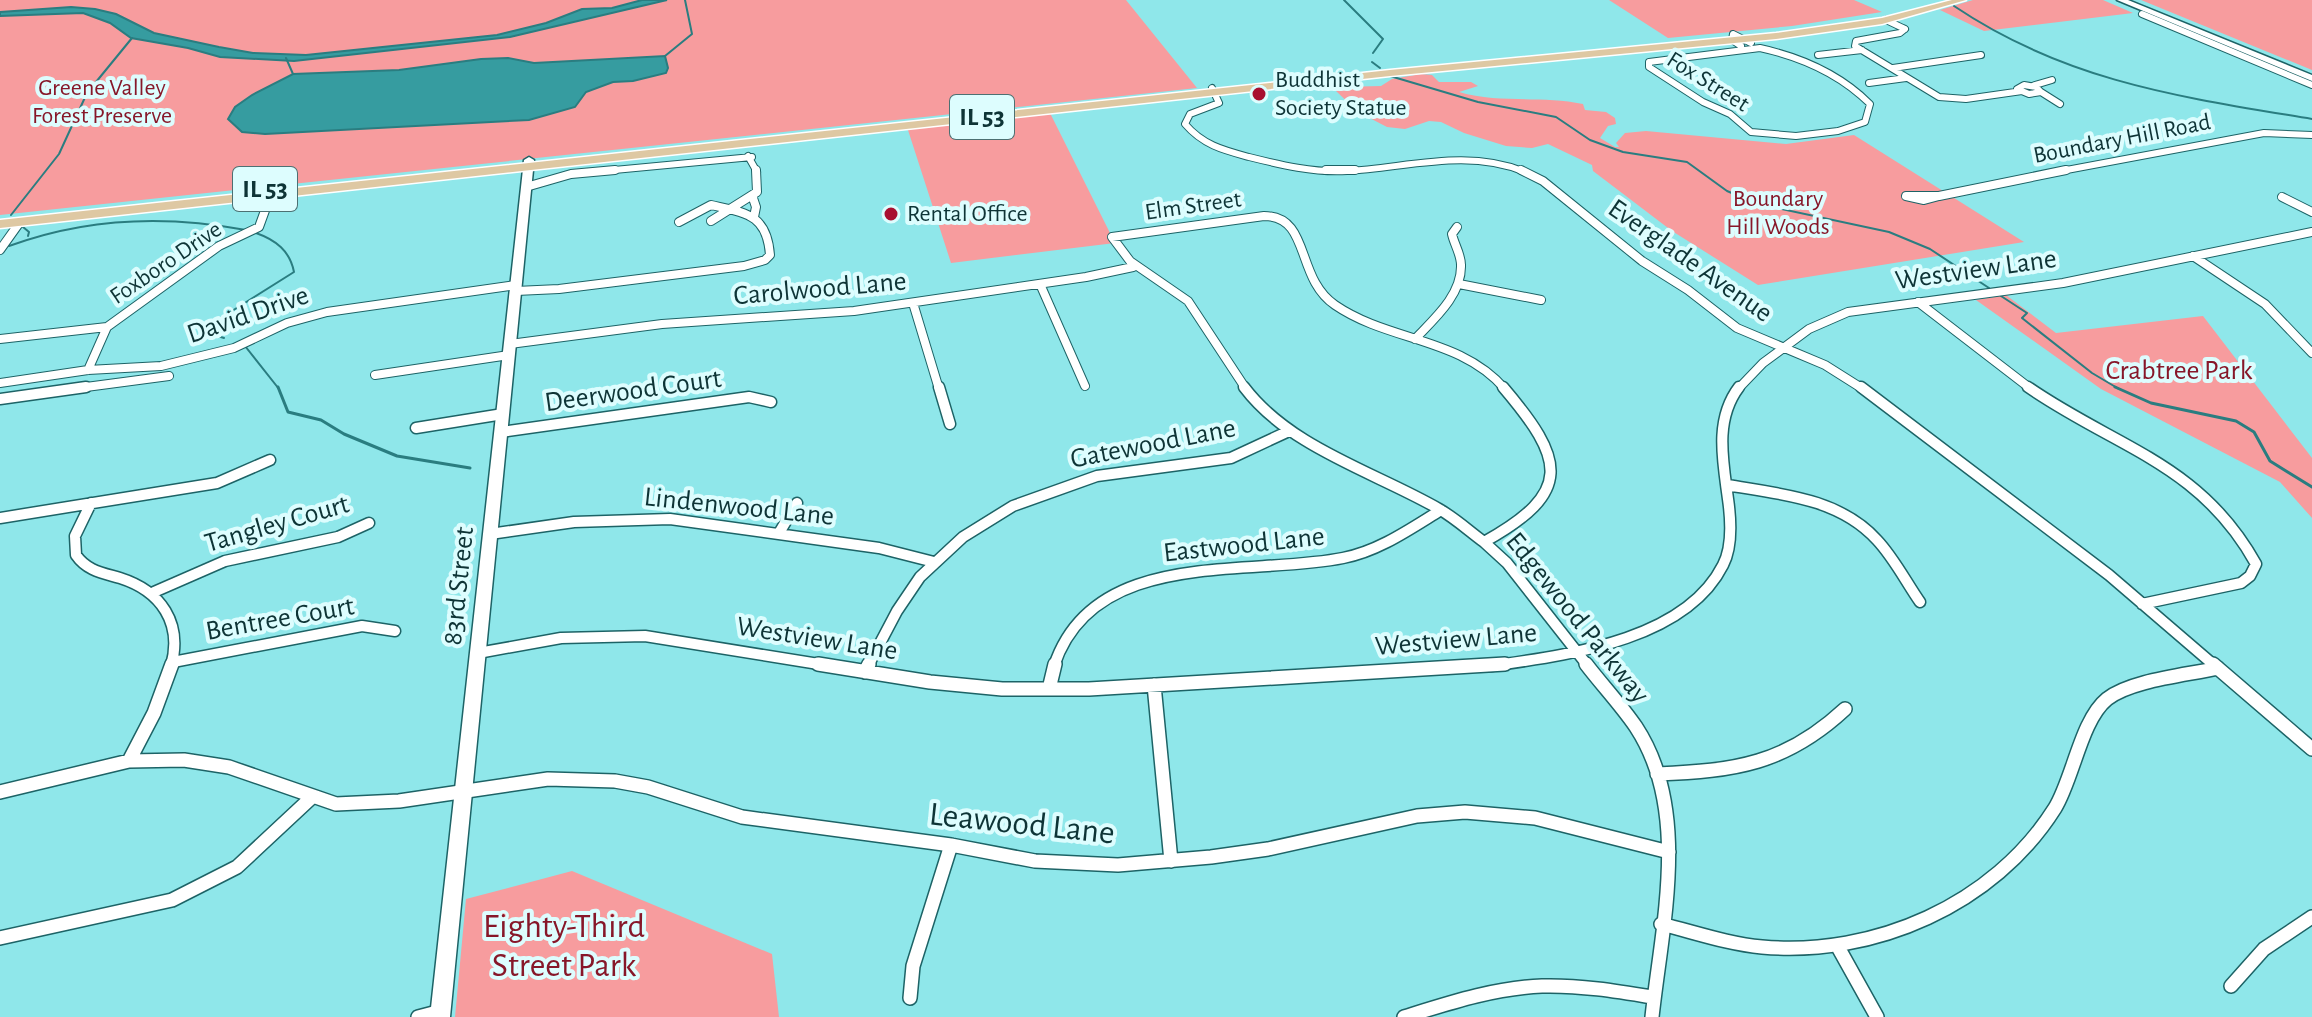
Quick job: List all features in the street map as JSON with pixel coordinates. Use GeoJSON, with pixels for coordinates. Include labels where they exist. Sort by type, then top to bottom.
{"type":"FeatureCollection","features":[{"type":"Feature","properties":{"kind":"main road","name":"IL 53"},"geometry":{"type":"LineString","coordinates":[[0,217],[1733,37],[1861,19],[1941,0]]}},
{"type":"Feature","properties":{"kind":"main road","name":"IL 53"},"geometry":{"type":"LineString","coordinates":[[1733,37],[1746,44],[1886,20],[1962,0]]}},
{"type":"Feature","properties":{"kind":"main road"},"geometry":{"type":"LineString","coordinates":[[2121,0],[2312,78]]}},
{"type":"Feature","properties":{"kind":"main road"},"geometry":{"type":"LineString","coordinates":[[2133,0],[2312,71]]}},
{"type":"Feature","properties":{"kind":"main road","name":"IL 53"},"geometry":{"type":"LineString","coordinates":[[0,224],[529,163],[1214,91]]}},
{"type":"Feature","properties":{"kind":"main road","name":"83rd Street"},"geometry":{"type":"LineString","coordinates":[[440,1014],[529,163]]}},
{"type":"Feature","properties":{"kind":"street"},"geometry":{"type":"LineString","coordinates":[[2142,14],[2312,85]]}},
{"type":"Feature","properties":{"kind":"street"},"geometry":{"type":"LineString","coordinates":[[1886,20],[1905,29],[1900,33],[1854,43],[1933,95],[1947,98],[2041,92]]}},
{"type":"Feature","properties":{"kind":"street","name":"Fox Street"},"geometry":{"type":"LineString","coordinates":[[1746,44],[1801,60],[1862,95],[1870,104],[1865,122],[1838,131],[1796,136],[1751,132],[1730,114],[1703,102],[1649,67],[1649,62],[1746,44]]}},
{"type":"Feature","properties":{"kind":"street"},"geometry":{"type":"LineString","coordinates":[[1818,55],[1862,50]]}},
{"type":"Feature","properties":{"kind":"street"},"geometry":{"type":"LineString","coordinates":[[1891,69],[1981,55]]}},
{"type":"Feature","properties":{"kind":"street"},"geometry":{"type":"LineString","coordinates":[[1869,83],[1906,78]]}},
{"type":"Feature","properties":{"kind":"street"},"geometry":{"type":"LineString","coordinates":[[2022,91],[2018,86],[2032,86],[2052,80]]}},
{"type":"Feature","properties":{"kind":"street"},"geometry":{"type":"LineString","coordinates":[[2032,86],[2060,104]]}},
{"type":"Feature","properties":{"kind":"street","name":"Everglade Avenue"},"geometry":{"type":"LineString","coordinates":[[1214,91],[1219,103],[1190,114],[1185,121],[1186,127],[1204,143],[1240,156],[1294,168],[1345,171],[1465,159],[1499,163],[1543,181],[1642,261],[1688,290],[1728,322],[1748,334],[1825,365],[1851,380],[2072,546],[2310,745]]}},
{"type":"Feature","properties":{"kind":"street","name":"Boundary Hill Road"},"geometry":{"type":"LineString","coordinates":[[1941,196],[2264,133],[2312,135]]}},
{"type":"Feature","properties":{"kind":"street"},"geometry":{"type":"LineString","coordinates":[[711,146],[720,155],[741,153],[752,157]]}},
{"type":"Feature","properties":{"kind":"street"},"geometry":{"type":"LineString","coordinates":[[526,187],[571,174],[752,157]]}},
{"type":"Feature","properties":{"kind":"street","name":"David Drive"},"geometry":{"type":"LineString","coordinates":[[0,383],[88,370],[161,366],[234,348],[287,323],[327,312],[516,288],[568,288],[757,263],[770,255],[770,239],[764,224],[754,217],[756,207],[752,195],[760,184],[752,157]]}},
{"type":"Feature","properties":{"kind":"street","name":"Foxboro Drive"},"geometry":{"type":"LineString","coordinates":[[107,327],[219,246],[259,227],[271,194]]}},
{"type":"Feature","properties":{"kind":"street"},"geometry":{"type":"LineString","coordinates":[[711,221],[752,195]]}},
{"type":"Feature","properties":{"kind":"street"},"geometry":{"type":"LineString","coordinates":[[2282,197],[2312,212]]}},
{"type":"Feature","properties":{"kind":"street"},"geometry":{"type":"LineString","coordinates":[[679,222],[711,205],[754,217]]}},
{"type":"Feature","properties":{"kind":"street","name":"Elm Street"},"geometry":{"type":"LineString","coordinates":[[1112,237],[1264,216],[1280,217],[1294,232],[1308,278],[1325,298],[1367,323],[1415,339]]}},
{"type":"Feature","properties":{"kind":"street"},"geometry":{"type":"LineString","coordinates":[[0,250],[20,222]]}},
{"type":"Feature","properties":{"kind":"street"},"geometry":{"type":"LineString","coordinates":[[1457,227],[1452,234],[1461,260],[1459,284],[1440,312],[1415,339],[1460,354],[1491,374],[1537,428],[1550,453],[1553,470],[1546,498],[1520,523],[1484,542]]}},
{"type":"Feature","properties":{"kind":"street","name":"Westview Lane"},"geometry":{"type":"LineString","coordinates":[[478,653],[561,638],[645,636],[973,687],[1049,689],[1491,666],[1577,649],[1659,625],[1702,595],[1726,562],[1731,530],[1724,433],[1727,407],[1747,379],[1815,325],[1840,315],[2062,283],[2312,232]]}},
{"type":"Feature","properties":{"kind":"street","name":"Edgewood Parkway"},"geometry":{"type":"LineString","coordinates":[[1112,237],[1133,267],[1174,288],[1188,301],[1253,399],[1289,431],[1441,510],[1484,542],[1525,583],[1637,729],[1657,774],[1667,816],[1669,852],[1652,1017]]}},
{"type":"Feature","properties":{"kind":"street"},"geometry":{"type":"LineString","coordinates":[[2193,256],[2265,304],[2312,353]]}},
{"type":"Feature","properties":{"kind":"street","name":"Carolwood Lane"},"geometry":{"type":"LineString","coordinates":[[375,375],[662,324],[818,315],[1040,284],[1133,267]]}},
{"type":"Feature","properties":{"kind":"street"},"geometry":{"type":"LineString","coordinates":[[1040,284],[1085,386]]}},
{"type":"Feature","properties":{"kind":"street"},"geometry":{"type":"LineString","coordinates":[[1459,284],[1541,300]]}},
{"type":"Feature","properties":{"kind":"street"},"geometry":{"type":"LineString","coordinates":[[1918,302],[2036,393],[2185,480],[2235,527],[2256,564],[2246,580],[2230,587],[2142,604]]}},
{"type":"Feature","properties":{"kind":"street"},"geometry":{"type":"LineString","coordinates":[[913,303],[950,424]]}},
{"type":"Feature","properties":{"kind":"street"},"geometry":{"type":"LineString","coordinates":[[0,339],[107,327]]}},
{"type":"Feature","properties":{"kind":"street"},"geometry":{"type":"LineString","coordinates":[[88,370],[107,327]]}},
{"type":"Feature","properties":{"kind":"street"},"geometry":{"type":"LineString","coordinates":[[0,399],[169,376]]}},
{"type":"Feature","properties":{"kind":"street","name":"Deerwood Court"},"geometry":{"type":"LineString","coordinates":[[501,432],[749,397],[771,402]]}},
{"type":"Feature","properties":{"kind":"street"},"geometry":{"type":"LineString","coordinates":[[416,428],[503,414]]}},
{"type":"Feature","properties":{"kind":"street","name":"Gatewood Lane"},"geometry":{"type":"LineString","coordinates":[[865,672],[906,596],[934,562],[986,521],[1049,490],[1113,472],[1234,456],[1289,431]]}},
{"type":"Feature","properties":{"kind":"street"},"geometry":{"type":"LineString","coordinates":[[0,518],[217,483],[270,460]]}},
{"type":"Feature","properties":{"kind":"street"},"geometry":{"type":"LineString","coordinates":[[1727,485],[1810,500],[1843,514],[1878,541],[1920,602]]}},
{"type":"Feature","properties":{"kind":"street"},"geometry":{"type":"LineString","coordinates":[[91,503],[76,534],[74,548],[77,557],[85,566],[154,592],[166,604],[174,624],[173,662],[157,708],[129,761]]}},
{"type":"Feature","properties":{"kind":"street"},"geometry":{"type":"LineString","coordinates":[[779,533],[797,503]]}},
{"type":"Feature","properties":{"kind":"street","name":"Eastwood Lane"},"geometry":{"type":"LineString","coordinates":[[1049,689],[1055,662],[1069,635],[1091,611],[1130,588],[1163,576],[1201,569],[1346,558],[1375,548],[1441,510]]}},
{"type":"Feature","properties":{"kind":"street","name":"Lindenwood Lane"},"geometry":{"type":"LineString","coordinates":[[490,534],[574,522],[641,519],[696,521],[879,548],[934,562]]}},
{"type":"Feature","properties":{"kind":"street","name":"Tangley Court"},"geometry":{"type":"LineString","coordinates":[[154,592],[225,561],[338,537],[369,523]]}},
{"type":"Feature","properties":{"kind":"street","name":"Bentree Court"},"geometry":{"type":"LineString","coordinates":[[173,662],[362,626],[395,631]]}},
{"type":"Feature","properties":{"kind":"street"},"geometry":{"type":"LineString","coordinates":[[1661,924],[1754,946],[1838,947],[1876,939],[1925,920],[1961,899],[2006,866],[2043,827],[2060,799],[2094,716],[2107,699],[2124,691],[2218,668]]}},
{"type":"Feature","properties":{"kind":"street"},"geometry":{"type":"LineString","coordinates":[[1154,685],[1171,861]]}},
{"type":"Feature","properties":{"kind":"street"},"geometry":{"type":"LineString","coordinates":[[1657,774],[1732,771],[1774,760],[1817,737],[1845,709]]}},
{"type":"Feature","properties":{"kind":"street","name":"Leawood Lane"},"geometry":{"type":"LineString","coordinates":[[0,792],[129,761],[184,760],[213,763],[311,798],[350,804],[548,779],[603,779],[648,787],[755,819],[951,845],[1035,861],[1118,865],[1171,861],[1268,849],[1417,816],[1465,812],[1535,818],[1669,852]]}},
{"type":"Feature","properties":{"kind":"street"},"geometry":{"type":"LineString","coordinates":[[0,938],[172,900],[237,867],[311,798]]}},
{"type":"Feature","properties":{"kind":"street"},"geometry":{"type":"LineString","coordinates":[[910,998],[913,966],[951,845]]}},
{"type":"Feature","properties":{"kind":"street"},"geometry":{"type":"LineString","coordinates":[[2231,986],[2264,949],[2312,917]]}},
{"type":"Feature","properties":{"kind":"street"},"geometry":{"type":"LineString","coordinates":[[1838,947],[1877,1017]]}},
{"type":"Feature","properties":{"kind":"street"},"geometry":{"type":"LineString","coordinates":[[1404,1017],[1476,995],[1541,986],[1600,989],[1652,997]]}},
{"type":"Feature","properties":{"kind":"street"},"geometry":{"type":"LineString","coordinates":[[418,1017],[440,1014]]}},
{"type":"Feature","properties":{"kind":"green space","name":"Greene Valley Forest Preserve"},"geometry":{"type":"Polygon","coordinates":[[[0,0],[1126,0],[1197,88],[0,215],[0,0]]]}},
{"type":"Feature","properties":{"kind":"green space"},"geometry":{"type":"Polygon","coordinates":[[[1609,0],[1854,0],[1882,12],[1792,26],[1668,38],[1609,0]]]}},
{"type":"Feature","properties":{"kind":"green space"},"geometry":{"type":"Polygon","coordinates":[[[1973,0],[2103,0],[2133,13],[1984,31],[1940,10],[1973,0]]]}},
{"type":"Feature","properties":{"kind":"green space"},"geometry":{"type":"Polygon","coordinates":[[[2141,0],[2312,0],[2312,70],[2141,0]]]}},
{"type":"Feature","properties":{"kind":"green space","name":"Boundary Hill Woods"},"geometry":{"type":"Polygon","coordinates":[[[1432,75],[1439,82],[1471,82],[1478,86],[1459,92],[1474,96],[1567,101],[1583,104],[1585,110],[1606,112],[1615,118],[1616,124],[1608,126],[1600,138],[1615,147],[1619,147],[1616,143],[1625,133],[1646,131],[1786,144],[1854,135],[2024,242],[1758,285],[1672,231],[1593,171],[1592,165],[1548,144],[1532,148],[1506,146],[1441,122],[1429,121],[1405,129],[1387,127],[1358,112],[1336,91],[1341,87],[1381,86],[1392,79],[1432,75]]]}},
{"type":"Feature","properties":{"kind":"green space"},"geometry":{"type":"Polygon","coordinates":[[[1050,113],[1115,243],[951,263],[907,127],[1050,113]]]}},
{"type":"Feature","properties":{"kind":"green space","name":"Crabtree Park"},"geometry":{"type":"Polygon","coordinates":[[[2006,295],[2056,333],[2203,316],[2312,458],[2312,518],[2280,482],[2101,389],[1976,300],[2006,295]]]}},
{"type":"Feature","properties":{"kind":"green space","name":"Eighty-Third Street Park"},"geometry":{"type":"Polygon","coordinates":[[[572,871],[772,954],[779,1017],[455,1017],[466,899],[572,871]]]}},
{"type":"Feature","properties":{"kind":"water"},"geometry":{"type":"Polygon","coordinates":[[[642,0],[667,0],[510,37],[294,61],[220,57],[131,38],[110,23],[83,13],[0,16],[0,12],[71,7],[95,9],[116,14],[154,33],[253,53],[306,55],[497,35],[546,23],[582,9],[612,8],[642,0]]]}},
{"type":"Feature","properties":{"kind":"water"},"geometry":{"type":"Polygon","coordinates":[[[665,56],[666,73],[613,82],[586,92],[575,107],[529,120],[265,134],[242,132],[228,119],[235,107],[252,95],[293,74],[399,70],[481,59],[508,58],[534,63],[665,56]]]}},
{"type":"Feature","properties":{"kind":"waterway"},"geometry":{"type":"LineString","coordinates":[[665,56],[692,34],[685,0]]}},
{"type":"Feature","properties":{"kind":"waterway"},"geometry":{"type":"LineString","coordinates":[[1344,0],[1383,39],[1373,53]]}},
{"type":"Feature","properties":{"kind":"waterway"},"geometry":{"type":"LineString","coordinates":[[1954,6],[1996,32],[2039,53],[2126,83],[2312,119]]}},
{"type":"Feature","properties":{"kind":"waterway"},"geometry":{"type":"LineString","coordinates":[[11,215],[59,154],[87,93],[132,38]]}},
{"type":"Feature","properties":{"kind":"waterway"},"geometry":{"type":"LineString","coordinates":[[286,58],[293,74]]}},
{"type":"Feature","properties":{"kind":"waterway"},"geometry":{"type":"LineString","coordinates":[[1372,62],[1380,68]]}},
{"type":"Feature","properties":{"kind":"waterway"},"geometry":{"type":"LineString","coordinates":[[1390,76],[1478,102],[1556,117],[1590,140],[1623,152],[1687,162],[1727,191],[1758,204],[1889,232],[1930,249],[1989,288]]}},
{"type":"Feature","properties":{"kind":"waterway"},"geometry":{"type":"LineString","coordinates":[[9,246],[67,230],[126,222],[186,222],[246,230]]}},
{"type":"Feature","properties":{"kind":"waterway"},"geometry":{"type":"LineString","coordinates":[[23,227],[29,232],[28,236]]}},
{"type":"Feature","properties":{"kind":"waterway"},"geometry":{"type":"LineString","coordinates":[[224,338],[208,333],[205,328],[294,272],[281,247],[256,233]]}},
{"type":"Feature","properties":{"kind":"waterway"},"geometry":{"type":"LineString","coordinates":[[2001,296],[2027,313],[2022,318],[2092,373],[2118,388]]}},
{"type":"Feature","properties":{"kind":"waterway"},"geometry":{"type":"LineString","coordinates":[[245,346],[279,388]]}},
{"type":"Feature","properties":{"kind":"waterway"},"geometry":{"type":"LineString","coordinates":[[279,388],[288,412],[321,420],[344,434],[397,456],[470,468]]}},
{"type":"Feature","properties":{"kind":"waterway"},"geometry":{"type":"LineString","coordinates":[[2118,388],[2151,403],[2236,421],[2254,432],[2270,461],[2312,487]]}},
{"type":"Feature","properties":{"kind":"place","name":"Buddhist Society Statue"},"geometry":{"type":"Point","coordinates":[1259,94]}},
{"type":"Feature","properties":{"kind":"place","name":"Rental Office"},"geometry":{"type":"Point","coordinates":[891,214]}}]}
